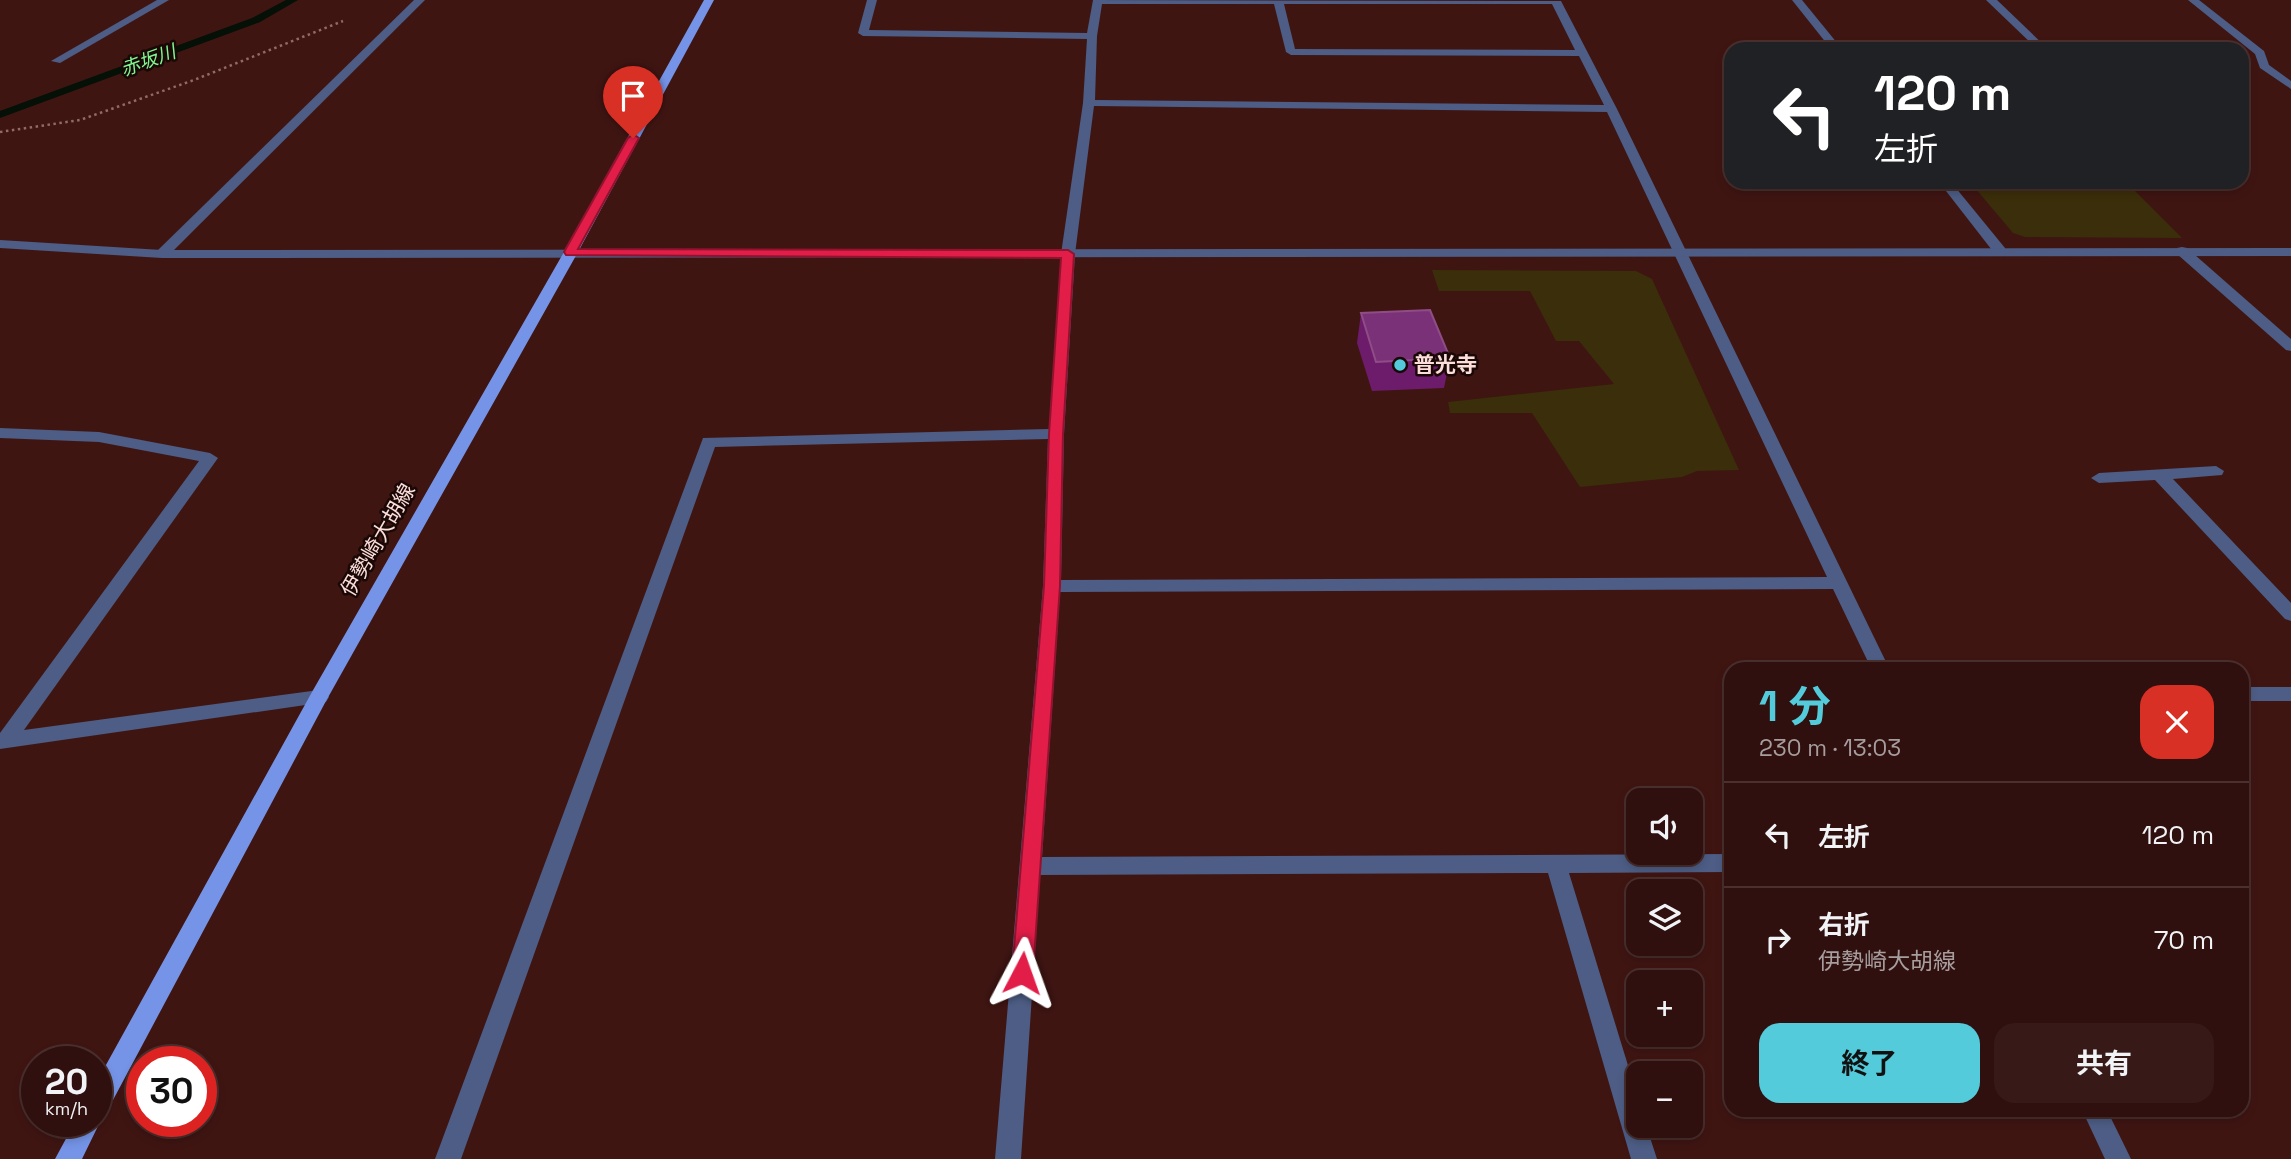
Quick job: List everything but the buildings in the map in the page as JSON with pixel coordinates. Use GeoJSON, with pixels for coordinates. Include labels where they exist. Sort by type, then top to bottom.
{"type":"FeatureCollection","features":[{"type":"Feature","properties":{"kind":"main road","name":"伊勢崎大胡線"},"geometry":{"type":"LineString","coordinates":[[112,1078],[319,697],[709,0]]}},
{"type":"Feature","properties":{"kind":"main road"},"geometry":{"type":"LineString","coordinates":[[68,1159],[80,1137]]}},
{"type":"Feature","properties":{"kind":"street"},"geometry":{"type":"LineString","coordinates":[[57,61],[164,0]]}},
{"type":"Feature","properties":{"kind":"street"},"geometry":{"type":"LineString","coordinates":[[163,254],[420,0]]}},
{"type":"Feature","properties":{"kind":"street"},"geometry":{"type":"LineString","coordinates":[[872,0],[863,33],[1093,36]]}},
{"type":"Feature","properties":{"kind":"street"},"geometry":{"type":"LineString","coordinates":[[1008,1159],[1052,586],[1056,434],[1068,254],[1090,103],[1093,36],[1098,0],[1556,1],[1611,109],[1877,662]]}},
{"type":"Feature","properties":{"kind":"street"},"geometry":{"type":"LineString","coordinates":[[1797,0],[1831,42]]}},
{"type":"Feature","properties":{"kind":"street"},"geometry":{"type":"LineString","coordinates":[[1991,0],[2036,42]]}},
{"type":"Feature","properties":{"kind":"street"},"geometry":{"type":"LineString","coordinates":[[2193,0],[2246,42]]}},
{"type":"Feature","properties":{"kind":"street"},"geometry":{"type":"LineString","coordinates":[[1278,1],[1291,52],[1583,53]]}},
{"type":"Feature","properties":{"kind":"street"},"geometry":{"type":"LineString","coordinates":[[2249,44],[2260,53],[2257,59],[2264,66],[2291,86]]}},
{"type":"Feature","properties":{"kind":"street"},"geometry":{"type":"LineString","coordinates":[[1090,103],[1611,109]]}},
{"type":"Feature","properties":{"kind":"street"},"geometry":{"type":"LineString","coordinates":[[1951,189],[2000,251]]}},
{"type":"Feature","properties":{"kind":"street"},"geometry":{"type":"LineString","coordinates":[[0,244],[163,254],[2291,252]]}},
{"type":"Feature","properties":{"kind":"street"},"geometry":{"type":"LineString","coordinates":[[2182,251],[2291,347]]}},
{"type":"Feature","properties":{"kind":"street"},"geometry":{"type":"LineString","coordinates":[[0,433],[99,437],[210,458],[3,740]]}},
{"type":"Feature","properties":{"kind":"street"},"geometry":{"type":"LineString","coordinates":[[447,1159],[709,442],[1056,434]]}},
{"type":"Feature","properties":{"kind":"street"},"geometry":{"type":"LineString","coordinates":[[2099,478],[2216,471]]}},
{"type":"Feature","properties":{"kind":"street"},"geometry":{"type":"LineString","coordinates":[[2159,474],[2291,614]]}},
{"type":"Feature","properties":{"kind":"street"},"geometry":{"type":"LineString","coordinates":[[1052,586],[1838,583]]}},
{"type":"Feature","properties":{"kind":"street"},"geometry":{"type":"LineString","coordinates":[[2249,694],[2291,694]]}},
{"type":"Feature","properties":{"kind":"street"},"geometry":{"type":"LineString","coordinates":[[3,740],[319,697]]}},
{"type":"Feature","properties":{"kind":"street"},"geometry":{"type":"LineString","coordinates":[[1030,866],[1724,863]]}},
{"type":"Feature","properties":{"kind":"street"},"geometry":{"type":"LineString","coordinates":[[1556,865],[1644,1159]]}},
{"type":"Feature","properties":{"kind":"street"},"geometry":{"type":"LineString","coordinates":[[2097,1117],[2118,1159]]}},
{"type":"Feature","properties":{"kind":"path"},"geometry":{"type":"LineString","coordinates":[[0,132],[80,120],[194,80],[343,21]]}},
{"type":"Feature","properties":{"kind":"shaded area"},"geometry":{"type":"Polygon","coordinates":[[[1976,189],[2133,189],[2182,238],[2025,237],[2013,233],[1976,189]]]}},
{"type":"Feature","properties":{"kind":"shaded area"},"geometry":{"type":"Polygon","coordinates":[[[1432,270],[1636,271],[1652,279],[1739,470],[1697,471],[1682,477],[1580,487],[1532,413],[1450,413],[1448,402],[1614,384],[1579,341],[1556,341],[1530,291],[1439,291],[1432,270]]]}},
{"type":"Feature","properties":{"kind":"waterway","name":"赤坂川"},"geometry":{"type":"LineString","coordinates":[[0,115],[256,20],[293,0]]}},
{"type":"Feature","properties":{"kind":"place","name":"普光寺"},"geometry":{"type":"Point","coordinates":[1400,365]}},
{"type":"Feature","properties":{"kind":"route"},"geometry":{"type":"LineString","coordinates":[[633,138],[570,252],[1068,254],[1056,434],[1052,586],[1022,973]]}}]}
